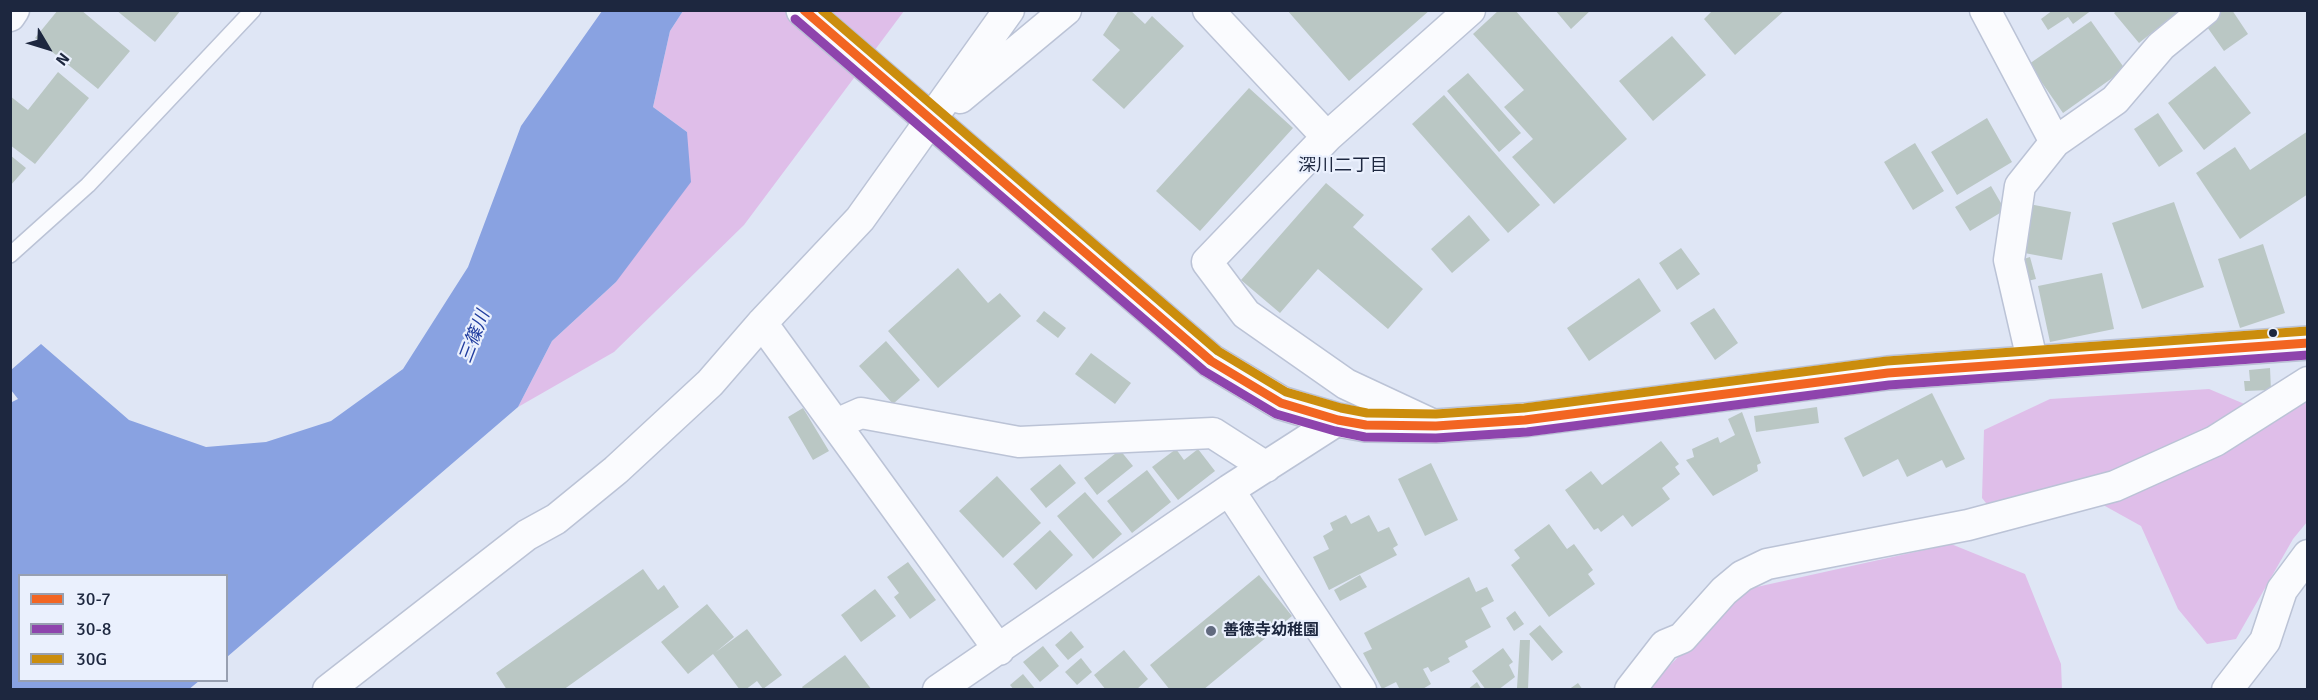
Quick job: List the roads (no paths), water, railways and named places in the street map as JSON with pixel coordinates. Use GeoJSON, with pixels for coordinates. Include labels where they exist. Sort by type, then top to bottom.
{"type":"FeatureCollection","features":[{"type":"Feature","properties":{"kind":"main road"},"geometry":{"type":"LineString","coordinates":[[803,10],[921,114],[1211,361],[1281,403],[1338,420],[1366,425],[1436,426],[1525,420],[1888,373],[2307,343]]}},
{"type":"Feature","properties":{"kind":"street"},"geometry":{"type":"LineString","coordinates":[[10,16],[14,10]]}},
{"type":"Feature","properties":{"kind":"street"},"geometry":{"type":"LineString","coordinates":[[328,690],[527,535],[556,519],[616,470],[710,383],[762,323],[860,219],[921,114],[1009,10]]}},
{"type":"Feature","properties":{"kind":"street"},"geometry":{"type":"LineString","coordinates":[[921,114],[1066,10]]}},
{"type":"Feature","properties":{"kind":"street"},"geometry":{"type":"LineString","coordinates":[[1208,10],[1327,138]]}},
{"type":"Feature","properties":{"kind":"street"},"geometry":{"type":"LineString","coordinates":[[1436,426],[1346,384],[1246,314],[1207,262],[1327,138],[1470,10]]}},
{"type":"Feature","properties":{"kind":"street"},"geometry":{"type":"LineString","coordinates":[[1985,10],[2055,142]]}},
{"type":"Feature","properties":{"kind":"street"},"geometry":{"type":"LineString","coordinates":[[2032,364],[2008,260],[2020,186],[2055,142],[2115,100],[2161,46],[2205,10]]}},
{"type":"Feature","properties":{"kind":"street"},"geometry":{"type":"LineString","coordinates":[[762,323],[999,650]]}},
{"type":"Feature","properties":{"kind":"street"},"geometry":{"type":"LineString","coordinates":[[1630,690],[1665,645],[1682,638],[1724,591],[1742,576],[1767,564],[1968,525],[2115,486],[2215,441],[2307,382]]}},
{"type":"Feature","properties":{"kind":"street"},"geometry":{"type":"LineString","coordinates":[[836,424],[861,412],[1019,442],[1213,433],[1266,467]]}},
{"type":"Feature","properties":{"kind":"street"},"geometry":{"type":"LineString","coordinates":[[938,690],[960,672],[999,650],[1229,490],[1338,420]]}},
{"type":"Feature","properties":{"kind":"street"},"geometry":{"type":"LineString","coordinates":[[1229,490],[1361,690]]}},
{"type":"Feature","properties":{"kind":"street"},"geometry":{"type":"LineString","coordinates":[[2227,690],[2265,641],[2282,590],[2307,555]]}},
{"type":"Feature","properties":{"kind":"lane"},"geometry":{"type":"LineString","coordinates":[[10,255],[88,185],[253,10]]}},
{"type":"Feature","properties":{"kind":"water","name":"三篠川"},"geometry":{"type":"Polygon","coordinates":[[[602,11],[683,11],[670,31],[653,107],[687,132],[691,182],[616,282],[552,341],[518,407],[228,656],[228,574],[18,574],[18,682],[198,682],[188,690],[11,689],[10,403],[18,399],[11,390],[11,370],[41,344],[129,420],[206,447],[266,442],[331,421],[403,369],[468,267],[521,126],[602,11]]]}},
{"type":"Feature","properties":{"kind":"place","name":"善徳寺幼稚園"},"geometry":{"type":"Point","coordinates":[1211,631]}},
{"type":"Feature","properties":{"kind":"district","name":"深川二丁目"},"geometry":{"type":"Point","coordinates":[1343,166]}}]}
